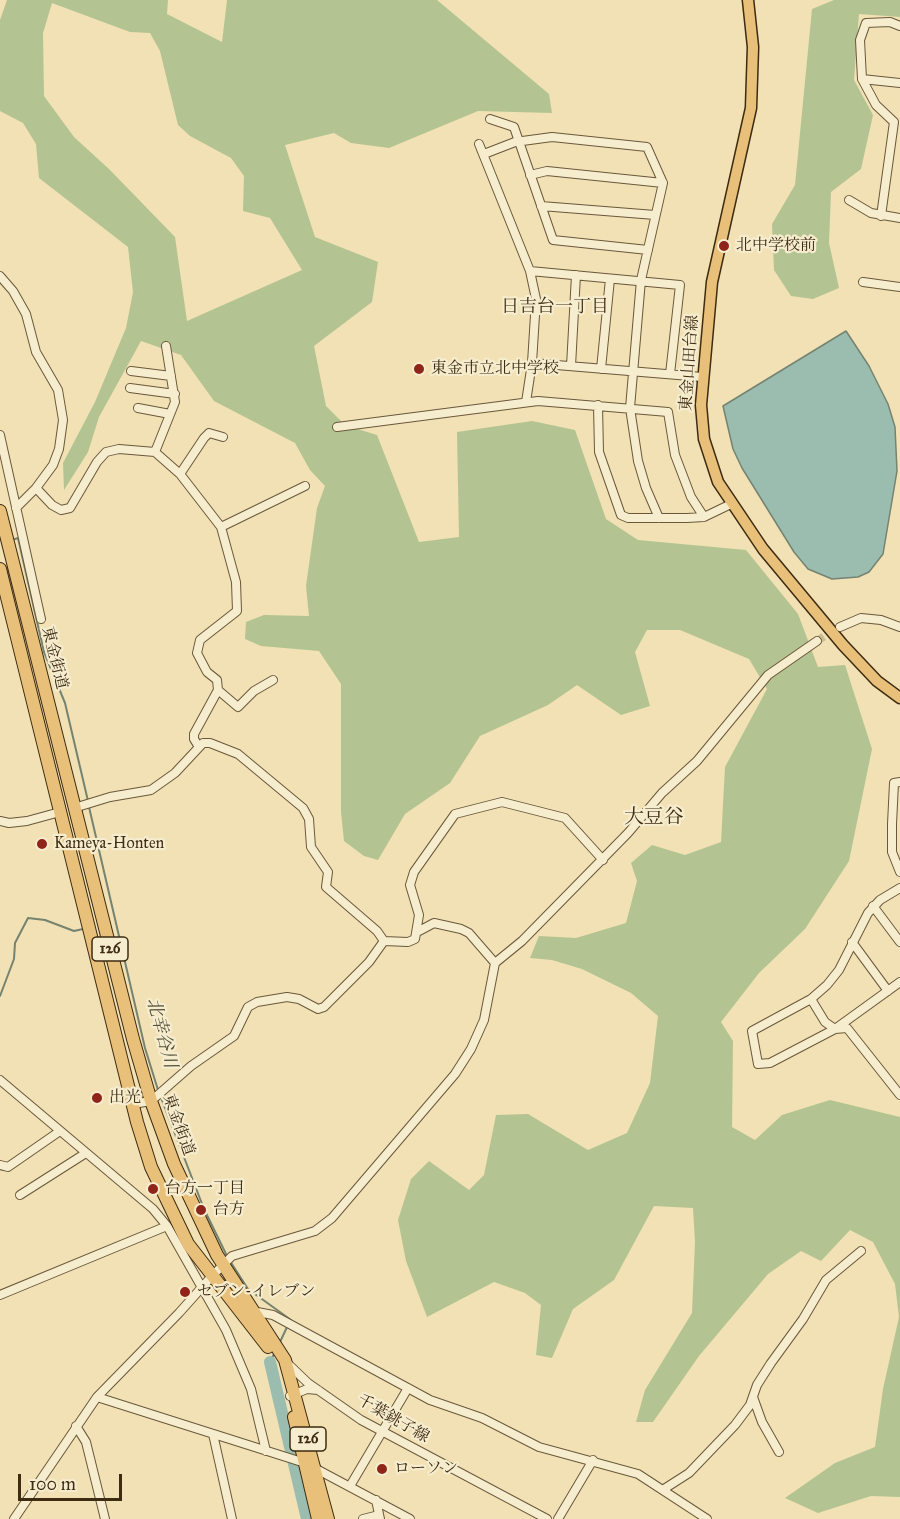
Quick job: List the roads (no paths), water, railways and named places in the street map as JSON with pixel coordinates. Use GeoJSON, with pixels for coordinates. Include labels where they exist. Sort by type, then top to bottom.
{"type":"FeatureCollection","features":[{"type":"Feature","properties":{"kind":"highway","name":"東金街道"},"geometry":{"type":"LineString","coordinates":[[0,511],[5,550],[151,1101],[193,1207],[223,1265],[285,1360],[310,1465],[328,1519]]}},
{"type":"Feature","properties":{"kind":"highway","name":"東金街道"},"geometry":{"type":"LineString","coordinates":[[0,570],[133,1104],[151,1167],[188,1244],[272,1353],[292,1395]]}},
{"type":"Feature","properties":{"kind":"highway"},"geometry":{"type":"LineString","coordinates":[[60,812],[74,808]]}},
{"type":"Feature","properties":{"kind":"highway","name":"東金街道"},"geometry":{"type":"LineString","coordinates":[[310,1465],[318,1519]]}},
{"type":"Feature","properties":{"kind":"main road","name":"東金山田台線"},"geometry":{"type":"LineString","coordinates":[[748,0],[753,47],[751,108],[713,273],[700,405],[704,439],[712,469],[731,504],[763,549],[843,645],[878,681],[900,698]]}},
{"type":"Feature","properties":{"kind":"street"},"geometry":{"type":"LineString","coordinates":[[881,216],[894,122],[876,105],[862,79],[860,40],[866,23],[890,22],[900,26]]}},
{"type":"Feature","properties":{"kind":"street"},"geometry":{"type":"LineString","coordinates":[[862,79],[900,83]]}},
{"type":"Feature","properties":{"kind":"street"},"geometry":{"type":"LineString","coordinates":[[490,119],[514,127],[553,240],[648,250]]}},
{"type":"Feature","properties":{"kind":"street"},"geometry":{"type":"LineString","coordinates":[[484,154],[518,141],[552,136],[647,147],[663,183],[641,280],[630,408],[638,460],[646,488],[660,518]]}},
{"type":"Feature","properties":{"kind":"street"},"geometry":{"type":"LineString","coordinates":[[479,144],[530,271],[536,299],[532,363],[526,402]]}},
{"type":"Feature","properties":{"kind":"street"},"geometry":{"type":"LineString","coordinates":[[530,175],[546,171],[663,183]]}},
{"type":"Feature","properties":{"kind":"street"},"geometry":{"type":"LineString","coordinates":[[849,200],[871,213],[900,218]]}},
{"type":"Feature","properties":{"kind":"street"},"geometry":{"type":"LineString","coordinates":[[541,206],[655,215]]}},
{"type":"Feature","properties":{"kind":"street"},"geometry":{"type":"LineString","coordinates":[[530,271],[680,285],[670,375]]}},
{"type":"Feature","properties":{"kind":"street"},"geometry":{"type":"LineString","coordinates":[[571,366],[576,275]]}},
{"type":"Feature","properties":{"kind":"street"},"geometry":{"type":"LineString","coordinates":[[0,276],[22,306],[36,352],[58,390],[62,402],[63,420],[59,449],[53,465],[36,488],[16,508]]}},
{"type":"Feature","properties":{"kind":"street"},"geometry":{"type":"LineString","coordinates":[[600,369],[610,279]]}},
{"type":"Feature","properties":{"kind":"street"},"geometry":{"type":"LineString","coordinates":[[863,282],[900,287]]}},
{"type":"Feature","properties":{"kind":"street"},"geometry":{"type":"LineString","coordinates":[[155,452],[175,394],[166,346]]}},
{"type":"Feature","properties":{"kind":"street"},"geometry":{"type":"LineString","coordinates":[[532,363],[702,377]]}},
{"type":"Feature","properties":{"kind":"street"},"geometry":{"type":"LineString","coordinates":[[131,371],[171,376]]}},
{"type":"Feature","properties":{"kind":"street"},"geometry":{"type":"LineString","coordinates":[[130,388],[175,394]]}},
{"type":"Feature","properties":{"kind":"street"},"geometry":{"type":"LineString","coordinates":[[337,427],[526,402],[598,405],[668,412],[675,455],[691,497],[704,517]]}},
{"type":"Feature","properties":{"kind":"street"},"geometry":{"type":"LineString","coordinates":[[598,405],[599,452],[621,515],[628,518],[704,517],[731,504]]}},
{"type":"Feature","properties":{"kind":"street"},"geometry":{"type":"LineString","coordinates":[[138,408],[170,414]]}},
{"type":"Feature","properties":{"kind":"street"},"geometry":{"type":"LineString","coordinates":[[180,474],[204,438],[210,434],[223,437]]}},
{"type":"Feature","properties":{"kind":"street"},"geometry":{"type":"LineString","coordinates":[[0,435],[41,619]]}},
{"type":"Feature","properties":{"kind":"street"},"geometry":{"type":"LineString","coordinates":[[36,488],[52,505],[62,510],[70,508],[97,462],[106,452],[118,449],[155,452],[180,474],[221,528],[236,582],[237,611],[200,640],[197,653],[207,672],[217,680],[218,690],[194,734],[194,740],[199,747]]}},
{"type":"Feature","properties":{"kind":"street"},"geometry":{"type":"LineString","coordinates":[[221,528],[305,486]]}},
{"type":"Feature","properties":{"kind":"street"},"geometry":{"type":"LineString","coordinates":[[840,627],[861,618],[881,620],[900,627]]}},
{"type":"Feature","properties":{"kind":"street"},"geometry":{"type":"LineString","coordinates":[[14,1519],[97,1396],[223,1265],[241,1252],[315,1231],[332,1218],[467,1056],[484,1020],[495,963],[522,941],[603,860],[662,793],[697,761],[768,675],[817,641]]}},
{"type":"Feature","properties":{"kind":"street"},"geometry":{"type":"LineString","coordinates":[[218,690],[238,707],[254,691],[273,680]]}},
{"type":"Feature","properties":{"kind":"street"},"geometry":{"type":"LineString","coordinates":[[74,808],[110,797],[150,790],[175,773],[199,747],[210,743],[238,754],[303,808],[309,819],[311,847],[328,872],[327,887],[377,931],[384,941]]}},
{"type":"Feature","properties":{"kind":"street"},"geometry":{"type":"LineString","coordinates":[[900,782],[894,783],[892,824],[892,852],[900,872]]}},
{"type":"Feature","properties":{"kind":"street"},"geometry":{"type":"LineString","coordinates":[[419,931],[419,915],[410,885],[414,872],[455,814],[502,802],[565,818],[603,860]]}},
{"type":"Feature","properties":{"kind":"street"},"geometry":{"type":"LineString","coordinates":[[0,821],[27,821],[60,812]]}},
{"type":"Feature","properties":{"kind":"street"},"geometry":{"type":"LineString","coordinates":[[900,888],[873,906],[839,970],[827,985],[811,999],[752,1031],[758,1064],[770,1063],[835,1029],[900,982]]}},
{"type":"Feature","properties":{"kind":"street"},"geometry":{"type":"LineString","coordinates":[[873,906],[900,942]]}},
{"type":"Feature","properties":{"kind":"street"},"geometry":{"type":"LineString","coordinates":[[384,941],[412,942],[419,931],[434,923],[461,928],[469,933],[495,963]]}},
{"type":"Feature","properties":{"kind":"street"},"geometry":{"type":"LineString","coordinates":[[133,1104],[151,1101],[200,1059],[234,1036],[248,1007],[264,1000],[287,997],[299,999],[318,1009],[324,1007],[369,962],[384,941]]}},
{"type":"Feature","properties":{"kind":"street"},"geometry":{"type":"LineString","coordinates":[[852,942],[888,991]]}},
{"type":"Feature","properties":{"kind":"street"},"geometry":{"type":"LineString","coordinates":[[811,999],[825,1022],[835,1029],[847,1028],[900,1095]]}},
{"type":"Feature","properties":{"kind":"street"},"geometry":{"type":"LineString","coordinates":[[0,1080],[153,1209],[167,1226],[216,1308],[251,1389],[266,1451]]}},
{"type":"Feature","properties":{"kind":"street"},"geometry":{"type":"LineString","coordinates":[[0,1165],[8,1167],[60,1131]]}},
{"type":"Feature","properties":{"kind":"street"},"geometry":{"type":"LineString","coordinates":[[20,1195],[86,1153]]}},
{"type":"Feature","properties":{"kind":"street"},"geometry":{"type":"LineString","coordinates":[[153,1209],[166,1201]]}},
{"type":"Feature","properties":{"kind":"street"},"geometry":{"type":"LineString","coordinates":[[0,1295],[167,1226]]}},
{"type":"Feature","properties":{"kind":"street"},"geometry":{"type":"LineString","coordinates":[[664,1489],[689,1473],[735,1425],[771,1363],[803,1319],[826,1280],[861,1251]]}},
{"type":"Feature","properties":{"kind":"street"},"geometry":{"type":"LineString","coordinates":[[252,1311],[273,1315],[429,1400],[507,1429],[539,1447],[638,1474],[707,1519]]}},
{"type":"Feature","properties":{"kind":"street","name":"千葉銚子線"},"geometry":{"type":"LineString","coordinates":[[285,1360],[318,1390],[381,1432],[547,1519]]}},
{"type":"Feature","properties":{"kind":"street"},"geometry":{"type":"LineString","coordinates":[[350,1486],[408,1388]]}},
{"type":"Feature","properties":{"kind":"street"},"geometry":{"type":"LineString","coordinates":[[292,1395],[307,1389],[318,1390]]}},
{"type":"Feature","properties":{"kind":"street"},"geometry":{"type":"LineString","coordinates":[[97,1396],[310,1465],[410,1519]]}},
{"type":"Feature","properties":{"kind":"street"},"geometry":{"type":"LineString","coordinates":[[753,1397],[762,1422],[779,1452]]}},
{"type":"Feature","properties":{"kind":"street"},"geometry":{"type":"LineString","coordinates":[[76,1426],[86,1442],[105,1519]]}},
{"type":"Feature","properties":{"kind":"street"},"geometry":{"type":"LineString","coordinates":[[213,1434],[232,1519]]}},
{"type":"Feature","properties":{"kind":"street"},"geometry":{"type":"LineString","coordinates":[[558,1519],[593,1460]]}},
{"type":"Feature","properties":{"kind":"street"},"geometry":{"type":"LineString","coordinates":[[363,1519],[379,1517],[376,1500]]}},
{"type":"Feature","properties":{"kind":"waterway","name":"北幸谷川"},"geometry":{"type":"LineString","coordinates":[[12,540],[18,538],[44,652],[65,703],[88,801]]}},
{"type":"Feature","properties":{"kind":"waterway","name":"北幸谷川"},"geometry":{"type":"LineString","coordinates":[[89,807],[145,1048],[158,1090]]}},
{"type":"Feature","properties":{"kind":"waterway"},"geometry":{"type":"LineString","coordinates":[[0,996],[14,959],[15,943],[28,918],[45,920],[74,931],[83,929]]}},
{"type":"Feature","properties":{"kind":"waterway","name":"北幸谷川"},"geometry":{"type":"LineString","coordinates":[[160,1095],[204,1209],[227,1256]]}},
{"type":"Feature","properties":{"kind":"waterway","name":"北幸谷川"},"geometry":{"type":"LineString","coordinates":[[230,1261],[248,1289],[291,1320]]}},
{"type":"Feature","properties":{"kind":"waterway","name":"北幸谷川"},"geometry":{"type":"LineString","coordinates":[[280,1342],[288,1325]]}},
{"type":"Feature","properties":{"kind":"waterway","name":"北幸谷川"},"geometry":{"type":"LineString","coordinates":[[270,1362],[275,1352]]}},
{"type":"Feature","properties":{"kind":"waterway","name":"北幸谷川"},"geometry":{"type":"LineString","coordinates":[[270,1362],[307,1519]]}},
{"type":"Feature","properties":{"kind":"tunnel"},"geometry":{"type":"LineString","coordinates":[[817,641],[837,628]]}},
{"type":"Feature","properties":{"kind":"place","name":"北中学校前"},"geometry":{"type":"Point","coordinates":[724,246]}},
{"type":"Feature","properties":{"kind":"place","name":"東金市立北中学校"},"geometry":{"type":"Point","coordinates":[419,369]}},
{"type":"Feature","properties":{"kind":"place","name":"Kameya-Honten"},"geometry":{"type":"Point","coordinates":[42,844]}},
{"type":"Feature","properties":{"kind":"place","name":"出光"},"geometry":{"type":"Point","coordinates":[97,1098]}},
{"type":"Feature","properties":{"kind":"place","name":"台方一丁目"},"geometry":{"type":"Point","coordinates":[153,1189]}},
{"type":"Feature","properties":{"kind":"place","name":"台方"},"geometry":{"type":"Point","coordinates":[201,1210]}},
{"type":"Feature","properties":{"kind":"place","name":"セブン-イレブン"},"geometry":{"type":"Point","coordinates":[185,1292]}},
{"type":"Feature","properties":{"kind":"place","name":"ローソン"},"geometry":{"type":"Point","coordinates":[382,1469]}},
{"type":"Feature","properties":{"kind":"district","name":"日吉台一丁目"},"geometry":{"type":"Point","coordinates":[555,308]}},
{"type":"Feature","properties":{"kind":"district","name":"大豆谷"},"geometry":{"type":"Point","coordinates":[654,818]}}]}
